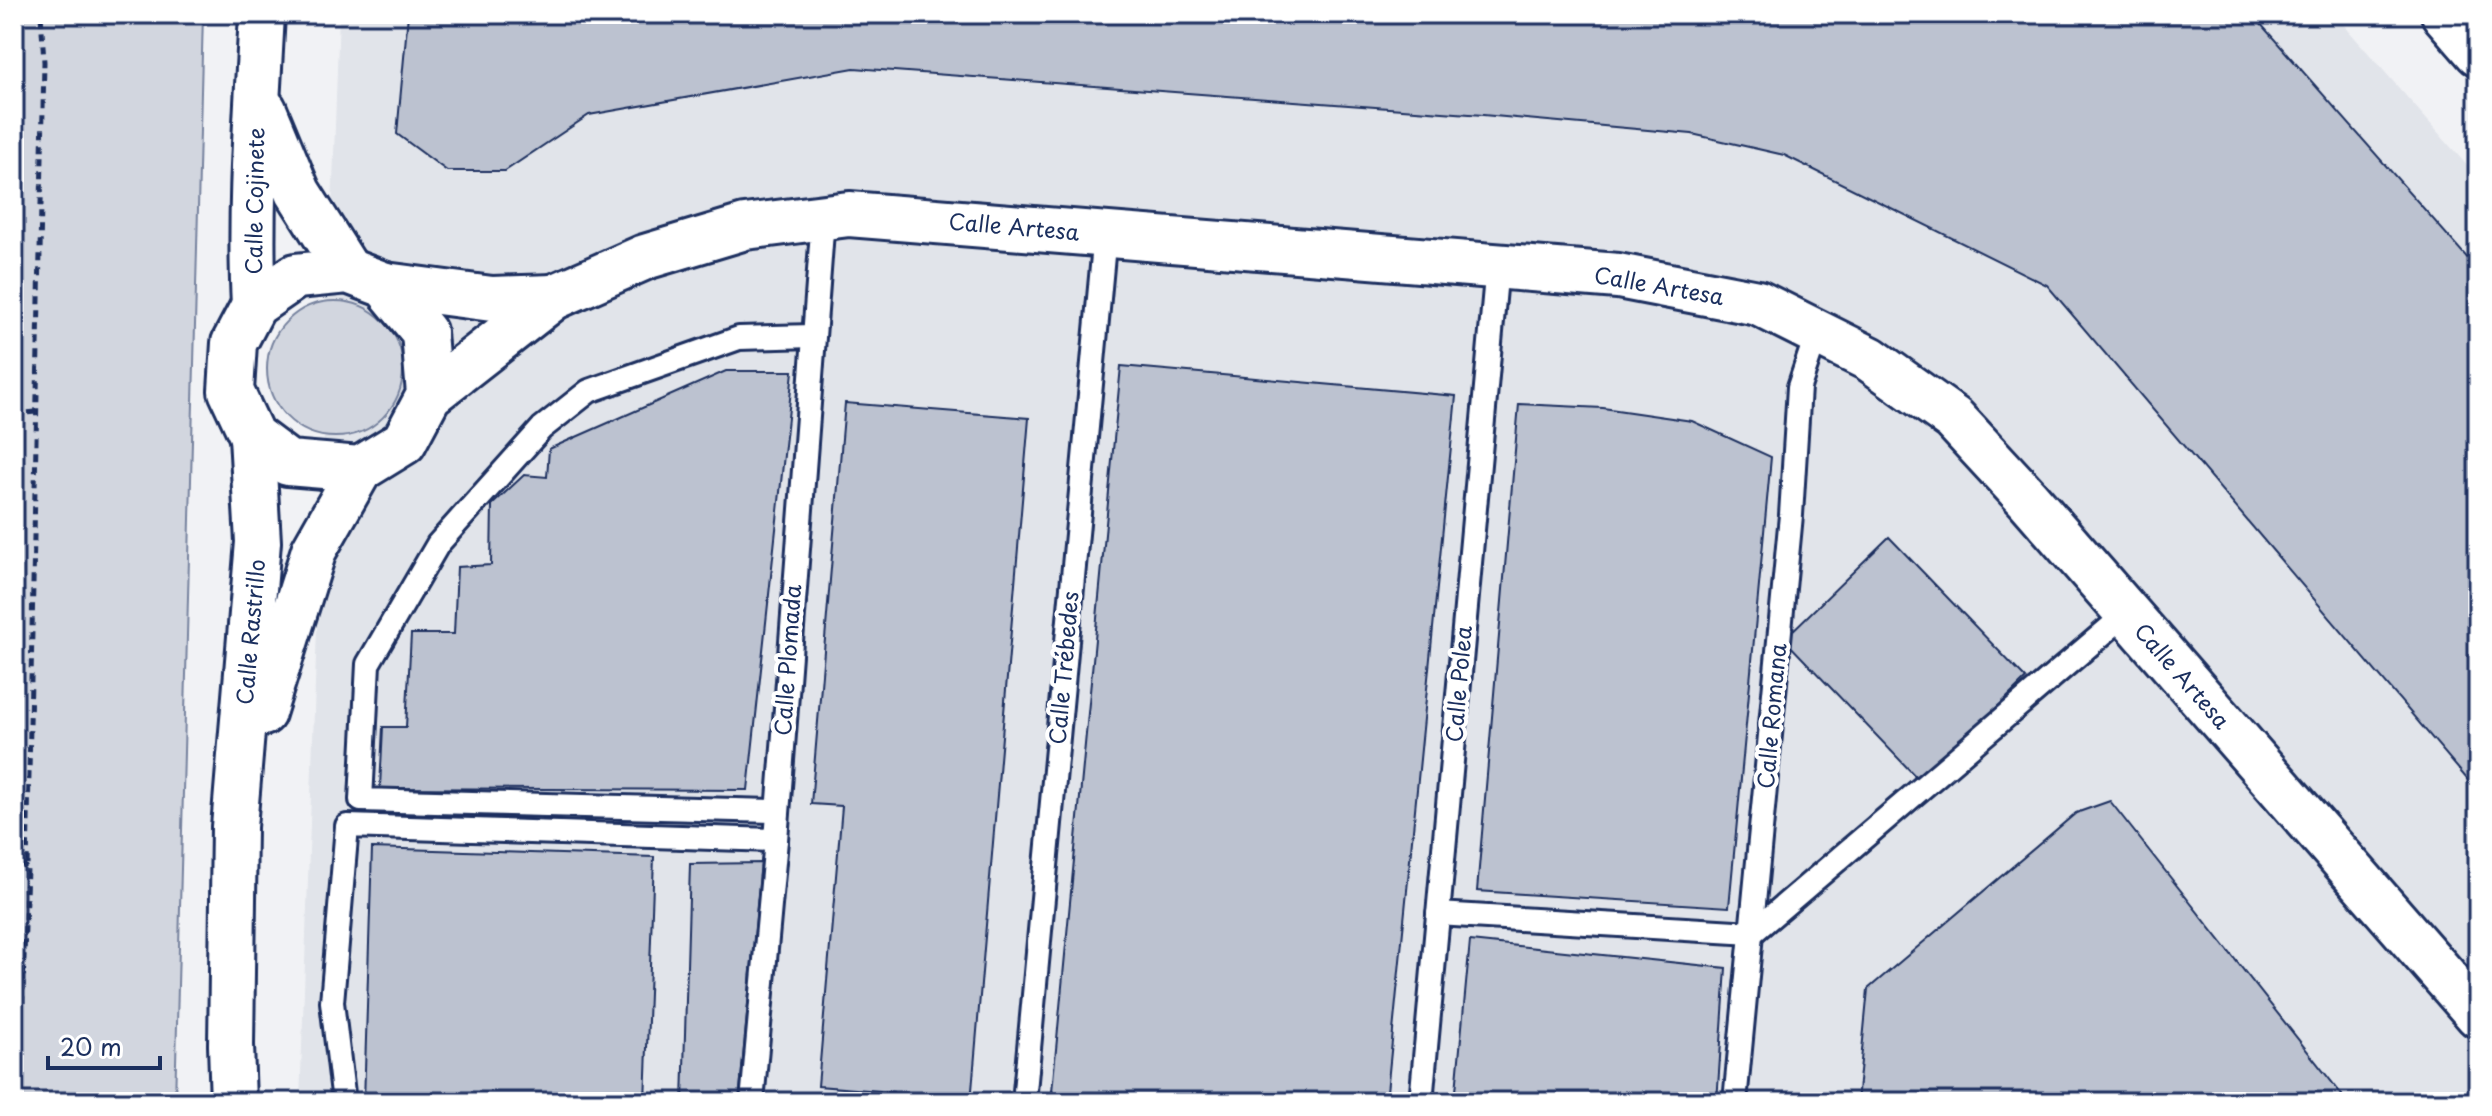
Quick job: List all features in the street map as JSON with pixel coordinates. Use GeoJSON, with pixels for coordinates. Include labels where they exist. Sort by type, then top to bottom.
{"type":"FeatureCollection","features":[{"type":"Feature","properties":{"kind":"street","name":"Calle Cojinete"},"geometry":{"type":"LineString","coordinates":[[254,305],[252,273],[262,14]]}},
{"type":"Feature","properties":{"kind":"street"},"geometry":{"type":"LineString","coordinates":[[2444,14],[2478,53]]}},
{"type":"Feature","properties":{"kind":"street","name":"Calle Cojinete"},"geometry":{"type":"LineString","coordinates":[[258,97],[298,192],[366,278]]}},
{"type":"Feature","properties":{"kind":"street","name":"Calle Artesa"},"geometry":{"type":"LineString","coordinates":[[429,395],[554,297],[645,257],[745,227],[849,214],[1618,276],[1758,303],[1870,359],[1954,419],[2028,499],[2478,1015]]}},
{"type":"Feature","properties":{"kind":"street"},"geometry":{"type":"LineString","coordinates":[[296,276],[366,278],[424,332],[429,395],[404,442],[360,469],[288,463],[252,436],[231,391],[234,343],[254,305],[296,276]]}},
{"type":"Feature","properties":{"kind":"street","name":"Calle Artesa"},"geometry":{"type":"LineString","coordinates":[[366,278],[492,299],[554,297]]}},
{"type":"Feature","properties":{"kind":"street","name":"Calle Rastrillo"},"geometry":{"type":"LineString","coordinates":[[233,1102],[234,827],[258,542],[252,436]]}},
{"type":"Feature","properties":{"kind":"street","name":"Calle Rastrillo"},"geometry":{"type":"LineString","coordinates":[[234,827],[268,690],[314,550],[360,469]]}},
{"type":"Feature","properties":{"kind":"street","name":"Calle Rastrillo"},"geometry":{"type":"LineString","coordinates":[[231,1045],[251,1102]]}},
{"type":"Feature","properties":{"kind":"lane","name":"Calle Plomada"},"geometry":{"type":"LineString","coordinates":[[752,1102],[776,840],[823,218]]}},
{"type":"Feature","properties":{"kind":"lane","name":"Calle Trébedes"},"geometry":{"type":"LineString","coordinates":[[1024,1102],[1105,234]]}},
{"type":"Feature","properties":{"kind":"lane","name":"Calle Polea"},"geometry":{"type":"LineString","coordinates":[[1421,1102],[1497,266]]}},
{"type":"Feature","properties":{"kind":"lane","name":"Calle Romana"},"geometry":{"type":"LineString","coordinates":[[1735,1102],[1791,515],[1799,387],[1817,333]]}},
{"type":"Feature","properties":{"kind":"lane"},"geometry":{"type":"LineString","coordinates":[[776,811],[361,800],[368,664],[438,544],[542,428],[589,391],[739,338],[813,336]]}},
{"type":"Feature","properties":{"kind":"lane"},"geometry":{"type":"LineString","coordinates":[[1438,914],[1752,933],[2127,613]]}},
{"type":"Feature","properties":{"kind":"lane"},"geometry":{"type":"LineString","coordinates":[[344,1102],[332,1002],[347,826],[776,840]]}},
{"type":"Feature","properties":{"kind":"path"},"geometry":{"type":"LineString","coordinates":[[19,1102],[37,412],[44,62],[41,14]]}},
{"type":"Feature","properties":{"kind":"path"},"geometry":{"type":"LineString","coordinates":[[14,414],[37,412]]}},
{"type":"Feature","properties":{"kind":"path"},"geometry":{"type":"LineString","coordinates":[[14,853],[27,868]]}},
{"type":"Feature","properties":{"kind":"shaded area"},"geometry":{"type":"Polygon","coordinates":[[[14,14],[203,14],[175,1102],[14,1102],[14,14]]]}},
{"type":"Feature","properties":{"kind":"shaded area"},"geometry":{"type":"Polygon","coordinates":[[[339,14],[2334,14],[2478,178],[2478,1102],[300,1102],[339,14]]]}},
{"type":"Feature","properties":{"kind":"shaded area"},"geometry":{"type":"Polygon","coordinates":[[[335,301],[361,306],[383,321],[398,343],[403,369],[398,395],[383,417],[361,432],[335,437],[309,432],[287,417],[272,395],[267,369],[272,343],[287,321],[309,306],[335,301]]]}},
{"type":"Feature","properties":{"kind":"building"},"geometry":{"type":"Polygon","coordinates":[[[408,14],[2252,14],[2478,270],[2478,792],[2047,285],[1784,155],[1692,134],[1483,115],[854,68],[589,115],[505,171],[447,171],[397,134],[408,14]]]}},
{"type":"Feature","properties":{"kind":"building"},"geometry":{"type":"Polygon","coordinates":[[[1121,366],[1456,396],[1386,1102],[1051,1102],[1121,366]]]}},
{"type":"Feature","properties":{"kind":"building"},"geometry":{"type":"Polygon","coordinates":[[[726,371],[793,371],[748,790],[380,788],[383,727],[406,727],[411,634],[454,634],[457,567],[491,565],[492,505],[524,475],[547,477],[549,449],[726,371]]]}},
{"type":"Feature","properties":{"kind":"building"},"geometry":{"type":"Polygon","coordinates":[[[845,403],[1029,418],[971,1102],[892,1102],[893,1092],[818,1086],[842,806],[811,804],[845,403]]]}},
{"type":"Feature","properties":{"kind":"building"},"geometry":{"type":"Polygon","coordinates":[[[1519,404],[1603,408],[1692,421],[1771,457],[1729,907],[1477,891],[1519,404]]]}},
{"type":"Feature","properties":{"kind":"building"},"geometry":{"type":"Polygon","coordinates":[[[1889,537],[2026,679],[1921,782],[1784,639],[1889,537]]]}},
{"type":"Feature","properties":{"kind":"building"},"geometry":{"type":"Polygon","coordinates":[[[2110,801],[2342,1095],[2344,1102],[1857,1102],[1868,989],[2076,813],[2110,801]]]}},
{"type":"Feature","properties":{"kind":"building"},"geometry":{"type":"Polygon","coordinates":[[[372,848],[654,857],[645,1102],[364,1102],[372,848]]]}},
{"type":"Feature","properties":{"kind":"building"},"geometry":{"type":"Polygon","coordinates":[[[761,863],[739,1102],[683,1102],[690,864],[761,863]]]}},
{"type":"Feature","properties":{"kind":"building"},"geometry":{"type":"Polygon","coordinates":[[[1470,941],[1726,968],[1717,1102],[1455,1102],[1470,941]]]}}]}
